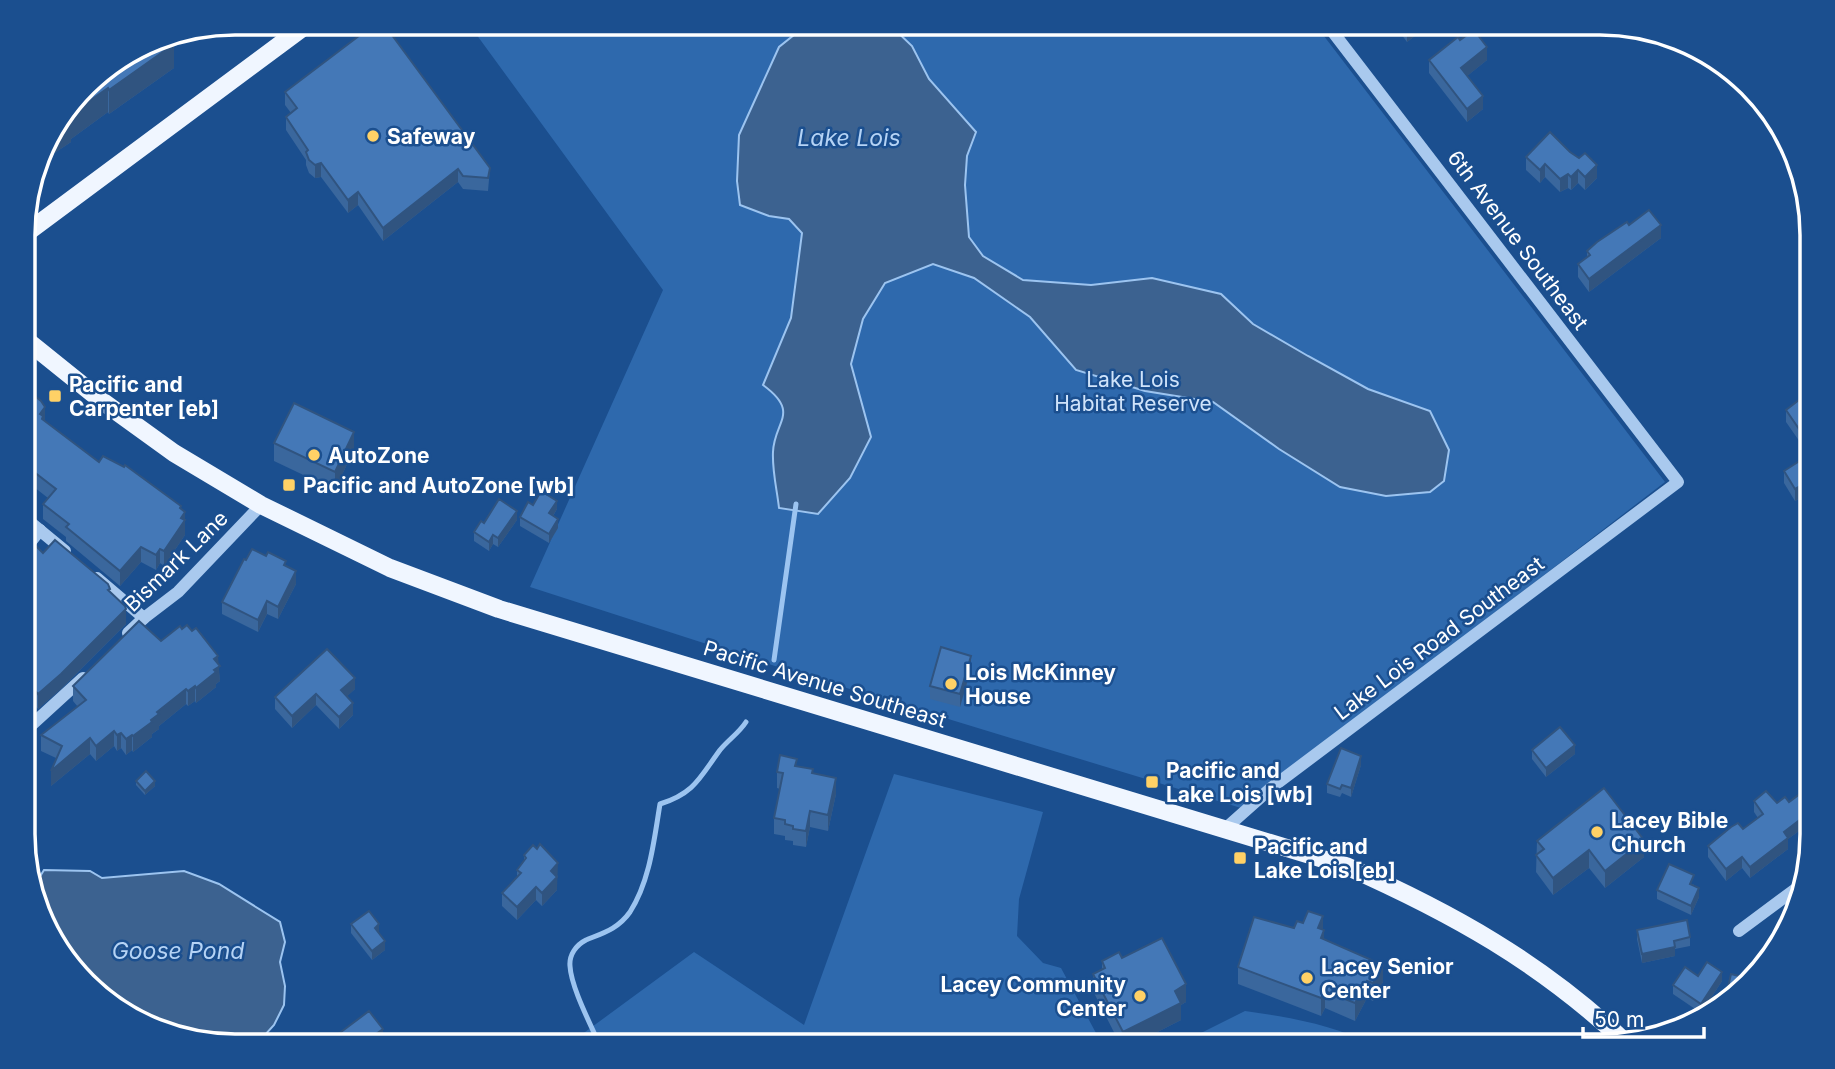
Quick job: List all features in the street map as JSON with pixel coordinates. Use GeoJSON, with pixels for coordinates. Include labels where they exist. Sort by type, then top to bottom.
{"type":"FeatureCollection","features":[{"type":"Feature","properties":{"kind":"main road"},"geometry":{"type":"LineString","coordinates":[[36,225],[293,35]]}},
{"type":"Feature","properties":{"kind":"main road","name":"Pacific Avenue Southeast"},"geometry":{"type":"LineString","coordinates":[[35,348],[174,453],[261,505],[390,569],[499,609],[1346,866],[1448,914],[1530,965],[1582,1004],[1616,1034]]}},
{"type":"Feature","properties":{"kind":"street","name":"6th Avenue Southeast"},"geometry":{"type":"LineString","coordinates":[[1335,35],[1678,482]]}},
{"type":"Feature","properties":{"kind":"street","name":"Lake Lois Road Southeast"},"geometry":{"type":"LineString","coordinates":[[1226,828],[1281,780],[1678,482]]}},
{"type":"Feature","properties":{"kind":"street","name":"Bismark Lane"},"geometry":{"type":"LineString","coordinates":[[121,640],[178,592],[261,505]]}},
{"type":"Feature","properties":{"kind":"street"},"geometry":{"type":"LineString","coordinates":[[35,526],[144,618]]}},
{"type":"Feature","properties":{"kind":"street"},"geometry":{"type":"LineString","coordinates":[[35,536],[40,530]]}},
{"type":"Feature","properties":{"kind":"street"},"geometry":{"type":"LineString","coordinates":[[35,723],[95,667]]}},
{"type":"Feature","properties":{"kind":"street"},"geometry":{"type":"LineString","coordinates":[[1739,931],[1791,892]]}},
{"type":"Feature","properties":{"kind":"green space","name":"Lake Lois Habitat Reserve"},"geometry":{"type":"Polygon","coordinates":[[[477,35],[1323,35],[1665,482],[1241,808],[781,668],[530,587],[663,290],[477,35]]]}},
{"type":"Feature","properties":{"kind":"green space"},"geometry":{"type":"Polygon","coordinates":[[[894,774],[1043,812],[1019,899],[1017,936],[1043,963],[1061,968],[1097,1034],[582,1034],[694,952],[804,1025],[894,774]]]}},
{"type":"Feature","properties":{"kind":"green space"},"geometry":{"type":"Polygon","coordinates":[[[1245,1011],[1295,1019],[1346,1034],[1199,1034],[1245,1011]]]}},
{"type":"Feature","properties":{"kind":"water","name":"Lake Lois"},"geometry":{"type":"Polygon","coordinates":[[[794,35],[901,35],[912,46],[929,79],[976,132],[967,156],[965,185],[969,237],[983,256],[1023,280],[1091,285],[1152,278],[1221,294],[1253,324],[1308,356],[1368,389],[1430,411],[1449,450],[1444,481],[1430,492],[1386,496],[1340,487],[1279,449],[1213,402],[1145,391],[1076,370],[1030,317],[974,278],[933,264],[885,283],[863,319],[851,364],[871,437],[850,478],[818,514],[779,508],[773,452],[783,410],[781,403],[763,385],[791,318],[802,233],[789,219],[769,216],[740,205],[737,181],[739,135],[779,47],[794,35]]]}},
{"type":"Feature","properties":{"kind":"water","name":"Goose Pond"},"geometry":{"type":"Polygon","coordinates":[[[44,870],[90,871],[102,878],[184,871],[219,884],[280,922],[285,942],[280,962],[285,986],[284,1005],[274,1025],[266,1034],[209,1032],[158,1019],[135,1007],[103,984],[69,945],[50,911],[40,876],[44,870]]]}},
{"type":"Feature","properties":{"kind":"building","name":"Safeway"},"geometry":{"type":"Polygon","coordinates":[[[360,35],[392,35],[490,168],[488,178],[463,176],[458,169],[383,228],[358,192],[348,200],[321,163],[315,165],[309,160],[306,152],[308,150],[286,117],[297,108],[285,92],[360,35]]]}},
{"type":"Feature","properties":{"kind":"building"},"geometry":{"type":"Polygon","coordinates":[[[1467,35],[1478,35],[1487,47],[1461,68],[1483,96],[1467,109],[1429,60],[1458,37],[1460,40],[1467,35]]]}},
{"type":"Feature","properties":{"kind":"building"},"geometry":{"type":"Polygon","coordinates":[[[171,46],[109,90],[108,88],[82,107],[124,69],[171,46]]]}},
{"type":"Feature","properties":{"kind":"building"},"geometry":{"type":"Polygon","coordinates":[[[1550,132],[1570,152],[1579,158],[1585,153],[1597,165],[1585,177],[1578,170],[1571,177],[1568,174],[1560,179],[1545,164],[1540,170],[1526,157],[1550,132]]]}},
{"type":"Feature","properties":{"kind":"building"},"geometry":{"type":"Polygon","coordinates":[[[1649,210],[1661,225],[1589,279],[1578,264],[1590,255],[1587,251],[1627,222],[1629,225],[1649,210]]]}},
{"type":"Feature","properties":{"kind":"building"},"geometry":{"type":"Polygon","coordinates":[[[35,396],[45,407],[40,414],[42,419],[99,462],[103,456],[124,467],[125,465],[181,506],[185,512],[181,518],[185,520],[164,551],[160,549],[156,555],[141,547],[120,571],[66,527],[69,524],[43,504],[56,489],[35,473],[35,396]]]}},
{"type":"Feature","properties":{"kind":"building"},"geometry":{"type":"Polygon","coordinates":[[[1800,399],[1800,430],[1786,410],[1800,399]]]}},
{"type":"Feature","properties":{"kind":"building"},"geometry":{"type":"Polygon","coordinates":[[[294,403],[354,432],[335,472],[274,443],[294,403]]]}},
{"type":"Feature","properties":{"kind":"building"},"geometry":{"type":"Polygon","coordinates":[[[1800,461],[1800,486],[1795,489],[1784,471],[1800,461]]]}},
{"type":"Feature","properties":{"kind":"building"},"geometry":{"type":"Polygon","coordinates":[[[541,491],[557,501],[549,513],[558,519],[549,534],[520,517],[528,502],[533,505],[541,491]]]}},
{"type":"Feature","properties":{"kind":"building"},"geometry":{"type":"Polygon","coordinates":[[[499,499],[517,511],[498,538],[493,535],[489,542],[474,532],[481,521],[484,523],[499,499]]]}},
{"type":"Feature","properties":{"kind":"building"},"geometry":{"type":"Polygon","coordinates":[[[55,540],[108,584],[108,590],[126,609],[38,694],[35,691],[35,545],[43,553],[55,540]]]}},
{"type":"Feature","properties":{"kind":"building"},"geometry":{"type":"Polygon","coordinates":[[[252,549],[266,556],[268,552],[286,561],[284,565],[296,571],[278,607],[267,601],[258,620],[222,602],[252,549]]]}},
{"type":"Feature","properties":{"kind":"building"},"geometry":{"type":"Polygon","coordinates":[[[139,621],[161,641],[180,626],[182,629],[187,625],[192,631],[196,628],[218,656],[214,659],[220,666],[196,688],[195,686],[188,691],[186,689],[157,712],[159,714],[152,722],[133,736],[126,739],[121,733],[117,735],[114,731],[96,746],[90,738],[51,771],[62,746],[41,735],[86,700],[73,686],[139,621]]]}},
{"type":"Feature","properties":{"kind":"building","name":"Lois McKinney House"},"geometry":{"type":"Polygon","coordinates":[[[941,647],[971,656],[960,694],[930,686],[941,647]]]}},
{"type":"Feature","properties":{"kind":"building"},"geometry":{"type":"Polygon","coordinates":[[[327,649],[355,678],[341,690],[353,703],[339,717],[316,694],[292,716],[275,697],[327,649]]]}},
{"type":"Feature","properties":{"kind":"building"},"geometry":{"type":"Polygon","coordinates":[[[1560,727],[1575,745],[1546,768],[1532,750],[1560,727]]]}},
{"type":"Feature","properties":{"kind":"building"},"geometry":{"type":"Polygon","coordinates":[[[1341,748],[1361,756],[1351,788],[1342,785],[1340,789],[1327,784],[1341,748]]]}},
{"type":"Feature","properties":{"kind":"building"},"geometry":{"type":"Polygon","coordinates":[[[780,755],[797,759],[795,766],[813,769],[812,773],[836,778],[828,815],[810,811],[806,831],[793,829],[793,826],[785,824],[785,820],[774,818],[783,773],[777,772],[780,755]]]}},
{"type":"Feature","properties":{"kind":"building"},"geometry":{"type":"Polygon","coordinates":[[[146,771],[155,781],[145,791],[136,781],[146,771]]]}},
{"type":"Feature","properties":{"kind":"building","name":"Lacey Bible Church"},"geometry":{"type":"Polygon","coordinates":[[[1604,788],[1644,840],[1605,871],[1589,850],[1553,878],[1536,855],[1544,849],[1537,841],[1604,788]]]}},
{"type":"Feature","properties":{"kind":"building"},"geometry":{"type":"Polygon","coordinates":[[[1766,791],[1777,803],[1785,797],[1789,802],[1800,794],[1800,820],[1784,832],[1788,838],[1750,867],[1742,857],[1726,869],[1708,846],[1731,827],[1738,823],[1743,829],[1763,814],[1754,801],[1766,791]]]}},
{"type":"Feature","properties":{"kind":"building"},"geometry":{"type":"Polygon","coordinates":[[[540,844],[558,863],[551,871],[557,877],[542,893],[536,887],[517,907],[502,893],[521,873],[517,870],[526,858],[524,855],[533,845],[537,849],[540,844]]]}},
{"type":"Feature","properties":{"kind":"building"},"geometry":{"type":"Polygon","coordinates":[[[1669,864],[1694,875],[1690,884],[1699,888],[1691,906],[1657,890],[1669,864]]]}},
{"type":"Feature","properties":{"kind":"building"},"geometry":{"type":"Polygon","coordinates":[[[369,911],[379,924],[375,928],[385,941],[372,951],[351,924],[369,911]]]}},
{"type":"Feature","properties":{"kind":"building","name":"Lacey Senior Center"},"geometry":{"type":"Polygon","coordinates":[[[1308,911],[1323,916],[1318,928],[1324,930],[1321,938],[1383,965],[1373,983],[1367,981],[1355,1003],[1325,991],[1321,998],[1238,967],[1254,917],[1294,928],[1297,921],[1303,923],[1308,911]]]}},
{"type":"Feature","properties":{"kind":"building"},"geometry":{"type":"Polygon","coordinates":[[[1687,920],[1690,937],[1674,941],[1675,947],[1642,954],[1637,930],[1687,920]]]}},
{"type":"Feature","properties":{"kind":"building","name":"Lacey Community Center"},"geometry":{"type":"Polygon","coordinates":[[[1162,938],[1186,984],[1175,991],[1181,1003],[1123,1032],[1093,974],[1105,968],[1102,961],[1119,952],[1122,958],[1162,938]]]}},
{"type":"Feature","properties":{"kind":"building"},"geometry":{"type":"Polygon","coordinates":[[[1707,962],[1722,972],[1701,1004],[1673,985],[1685,967],[1698,976],[1707,962]]]}},
{"type":"Feature","properties":{"kind":"building"},"geometry":{"type":"Polygon","coordinates":[[[1731,974],[1740,976],[1732,984],[1728,987],[1731,974]]]}},
{"type":"Feature","properties":{"kind":"building"},"geometry":{"type":"Polygon","coordinates":[[[369,1011],[383,1029],[376,1034],[338,1034],[369,1011]]]}},
{"type":"Feature","properties":{"kind":"waterway"},"geometry":{"type":"LineString","coordinates":[[774,660],[796,504]]}},
{"type":"Feature","properties":{"kind":"waterway"},"geometry":{"type":"LineString","coordinates":[[595,1034],[571,975],[572,954],[582,942],[604,933],[630,912],[647,874],[660,804],[681,795],[696,783],[720,750],[746,722]]}},
{"type":"Feature","properties":{"kind":"place","name":"Safeway"},"geometry":{"type":"Point","coordinates":[373,136]}},
{"type":"Feature","properties":{"kind":"place","name":"Pacific and Carpenter [eb]"},"geometry":{"type":"Point","coordinates":[55,396]}},
{"type":"Feature","properties":{"kind":"place","name":"AutoZone"},"geometry":{"type":"Point","coordinates":[314,455]}},
{"type":"Feature","properties":{"kind":"place","name":"Pacific and AutoZone [wb]"},"geometry":{"type":"Point","coordinates":[289,485]}},
{"type":"Feature","properties":{"kind":"place","name":"Lois McKinney House"},"geometry":{"type":"Point","coordinates":[951,684]}},
{"type":"Feature","properties":{"kind":"place","name":"Pacific and Lake Lois [wb]"},"geometry":{"type":"Point","coordinates":[1152,782]}},
{"type":"Feature","properties":{"kind":"place","name":"Lacey Bible Church"},"geometry":{"type":"Point","coordinates":[1597,832]}},
{"type":"Feature","properties":{"kind":"place","name":"Pacific and Lake Lois [eb]"},"geometry":{"type":"Point","coordinates":[1240,858]}},
{"type":"Feature","properties":{"kind":"place","name":"Lacey Senior Center"},"geometry":{"type":"Point","coordinates":[1307,978]}},
{"type":"Feature","properties":{"kind":"place","name":"Lacey Community Center"},"geometry":{"type":"Point","coordinates":[1140,996]}}]}
